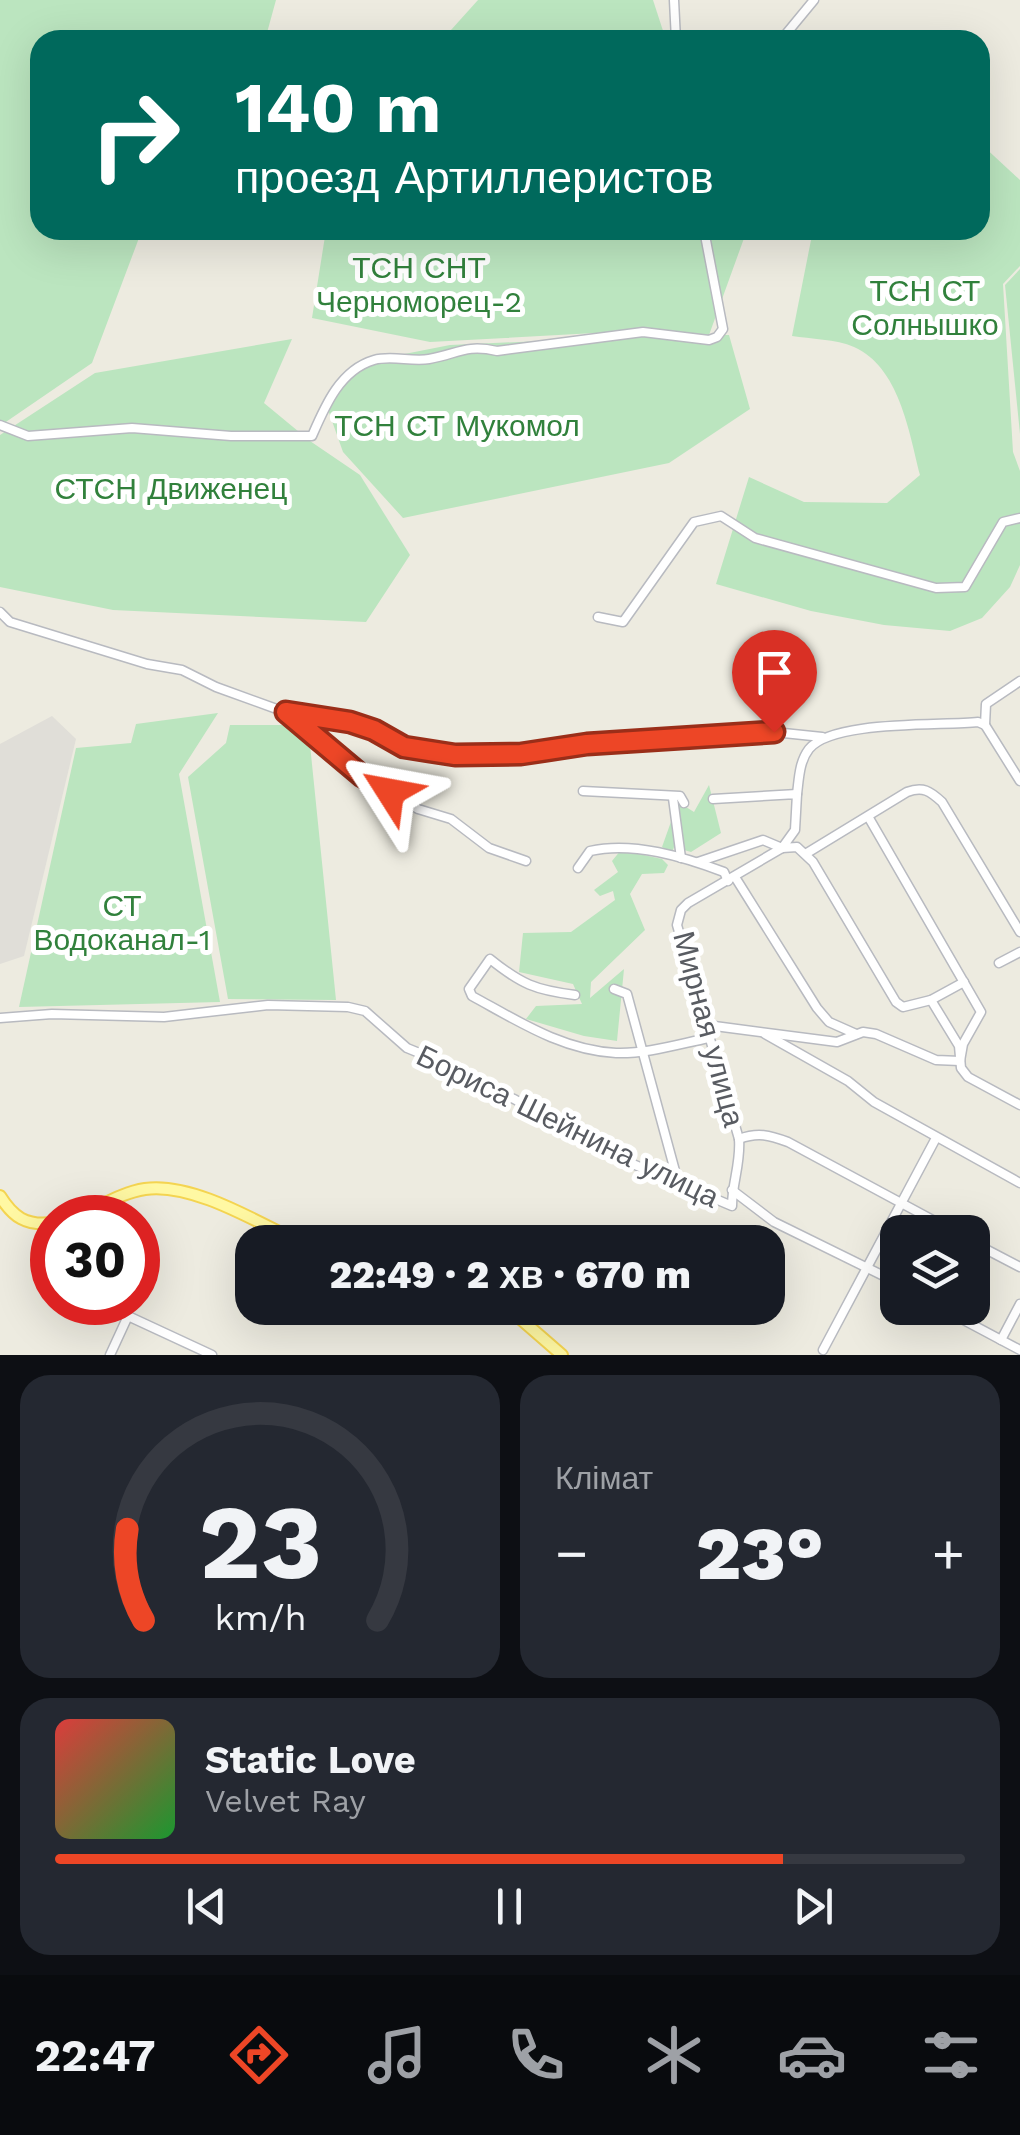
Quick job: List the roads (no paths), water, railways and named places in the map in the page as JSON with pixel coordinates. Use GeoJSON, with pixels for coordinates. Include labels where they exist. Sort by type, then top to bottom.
{"type":"FeatureCollection","features":[{"type":"Feature","properties":{"kind":"main road"},"geometry":{"type":"LineString","coordinates":[[131,1195],[147,1189],[180,1191],[264,1225]]}},
{"type":"Feature","properties":{"kind":"main road"},"geometry":{"type":"LineString","coordinates":[[0,1196],[13,1216],[30,1223]]}},
{"type":"Feature","properties":{"kind":"main road"},"geometry":{"type":"LineString","coordinates":[[528,1325],[562,1355]]}},
{"type":"Feature","properties":{"kind":"street"},"geometry":{"type":"LineString","coordinates":[[674,0],[676,30]]}},
{"type":"Feature","properties":{"kind":"street"},"geometry":{"type":"LineString","coordinates":[[789,30],[814,0]]}},
{"type":"Feature","properties":{"kind":"street"},"geometry":{"type":"LineString","coordinates":[[0,425],[28,436],[132,428],[231,436],[312,436],[342,380],[374,360],[428,359],[475,346],[496,351],[642,332],[710,340],[724,328],[706,240]]}},
{"type":"Feature","properties":{"kind":"street"},"geometry":{"type":"LineString","coordinates":[[598,616],[623,622],[694,522],[721,516],[755,538],[936,588],[965,588],[1003,522],[1020,518]]}},
{"type":"Feature","properties":{"kind":"street"},"geometry":{"type":"LineString","coordinates":[[0,612],[10,622],[147,664],[182,670],[216,687],[286,712],[350,722],[374,730],[404,747],[455,755],[521,754],[587,744],[774,732],[822,737],[867,728],[978,722],[984,725],[1020,781]]}},
{"type":"Feature","properties":{"kind":"street"},"geometry":{"type":"LineString","coordinates":[[984,725],[986,704],[1020,681]]}},
{"type":"Feature","properties":{"kind":"street"},"geometry":{"type":"LineString","coordinates":[[286,712],[362,776],[418,809],[452,819],[489,848],[526,862]]}},
{"type":"Feature","properties":{"kind":"street"},"geometry":{"type":"LineString","coordinates":[[782,848],[796,830],[802,760],[822,737]]}},
{"type":"Feature","properties":{"kind":"street"},"geometry":{"type":"LineString","coordinates":[[807,854],[907,792],[917,788],[929,790],[942,802],[1020,932]]}},
{"type":"Feature","properties":{"kind":"street"},"geometry":{"type":"LineString","coordinates":[[583,790],[680,796],[684,803]]}},
{"type":"Feature","properties":{"kind":"street"},"geometry":{"type":"LineString","coordinates":[[713,800],[797,794]]}},
{"type":"Feature","properties":{"kind":"street"},"geometry":{"type":"LineString","coordinates":[[673,798],[681,858]]}},
{"type":"Feature","properties":{"kind":"street"},"geometry":{"type":"LineString","coordinates":[[869,818],[981,1012],[962,1044],[960,1060]]}},
{"type":"Feature","properties":{"kind":"street"},"geometry":{"type":"LineString","coordinates":[[698,862],[764,840],[782,848],[796,848],[807,854],[896,1002],[903,1006],[932,1000],[964,982]]}},
{"type":"Feature","properties":{"kind":"street"},"geometry":{"type":"LineString","coordinates":[[578,868],[590,851],[612,846],[681,858],[724,872],[732,878],[829,1022],[856,1034],[882,1035],[936,1060],[960,1060]]}},
{"type":"Feature","properties":{"kind":"street","name":"Мирная улица"},"geometry":{"type":"LineString","coordinates":[[732,1206],[740,1162],[739,1140],[678,925],[681,910],[688,903],[782,848]]}},
{"type":"Feature","properties":{"kind":"street"},"geometry":{"type":"LineString","coordinates":[[999,962],[1020,952]]}},
{"type":"Feature","properties":{"kind":"street"},"geometry":{"type":"LineString","coordinates":[[575,995],[536,990],[490,959],[469,988],[472,996],[558,1042],[618,1053],[709,1038]]}},
{"type":"Feature","properties":{"kind":"street"},"geometry":{"type":"LineString","coordinates":[[614,989],[626,994],[678,1182]]}},
{"type":"Feature","properties":{"kind":"street"},"geometry":{"type":"LineString","coordinates":[[932,1000],[960,1046],[961,1068],[974,1082],[1020,1105]]}},
{"type":"Feature","properties":{"kind":"street","name":"Бориса Шейнина улица"},"geometry":{"type":"LineString","coordinates":[[0,1018],[52,1014],[164,1016],[268,1004],[365,1011],[407,1048],[452,1073],[514,1099],[621,1159],[732,1206]]}},
{"type":"Feature","properties":{"kind":"street"},"geometry":{"type":"LineString","coordinates":[[707,1025],[837,1042],[856,1034]]}},
{"type":"Feature","properties":{"kind":"street"},"geometry":{"type":"LineString","coordinates":[[760,1031],[848,1081],[874,1102],[1020,1183]]}},
{"type":"Feature","properties":{"kind":"street"},"geometry":{"type":"LineString","coordinates":[[739,1140],[766,1134],[788,1142],[923,1215]]}},
{"type":"Feature","properties":{"kind":"street"},"geometry":{"type":"LineString","coordinates":[[823,1350],[936,1138]]}},
{"type":"Feature","properties":{"kind":"street"},"geometry":{"type":"LineString","coordinates":[[732,1190],[774,1222],[880,1273]]}},
{"type":"Feature","properties":{"kind":"street"},"geometry":{"type":"LineString","coordinates":[[990,1251],[1020,1267]]}},
{"type":"Feature","properties":{"kind":"street"},"geometry":{"type":"LineString","coordinates":[[1001,1340],[1020,1304]]}},
{"type":"Feature","properties":{"kind":"street"},"geometry":{"type":"LineString","coordinates":[[110,1355],[128,1316],[212,1355]]}},
{"type":"Feature","properties":{"kind":"street"},"geometry":{"type":"LineString","coordinates":[[973,1325],[1020,1350]]}},
{"type":"Feature","properties":{"kind":"park label","name":"ТСН СНТ Черноморец-2"},"geometry":{"type":"Point","coordinates":[419,284]}},
{"type":"Feature","properties":{"kind":"park label","name":"ТСН СТ Солнышко"},"geometry":{"type":"Point","coordinates":[925,307]}},
{"type":"Feature","properties":{"kind":"park label","name":"ТСН СТ Мукомол"},"geometry":{"type":"Point","coordinates":[457,425]}},
{"type":"Feature","properties":{"kind":"park label","name":"СТСН Движенец"},"geometry":{"type":"Point","coordinates":[171,488]}},
{"type":"Feature","properties":{"kind":"park label","name":"СТ Водоканал-1"},"geometry":{"type":"Point","coordinates":[122,922]}}]}
